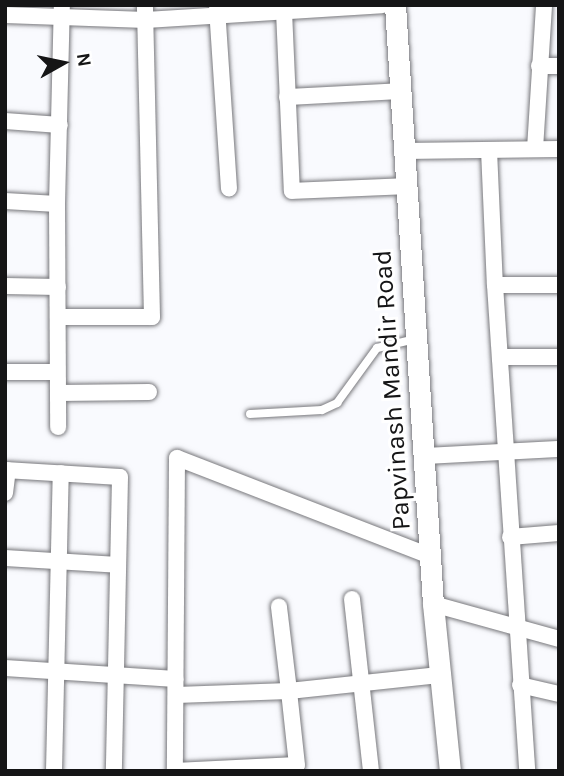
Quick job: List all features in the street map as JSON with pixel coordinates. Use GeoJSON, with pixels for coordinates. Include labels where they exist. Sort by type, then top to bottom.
{"type":"FeatureCollection","features":[{"type":"Feature","properties":{"kind":"street"},"geometry":{"type":"LineString","coordinates":[[5,15],[382,5]]}},
{"type":"Feature","properties":{"kind":"street","name":"Papvinash Mandir Road"},"geometry":{"type":"LineString","coordinates":[[395,5],[433,604],[450,771]]}},
{"type":"Feature","properties":{"kind":"street"},"geometry":{"type":"LineString","coordinates":[[536,149],[544,5]]}},
{"type":"Feature","properties":{"kind":"street"},"geometry":{"type":"LineString","coordinates":[[292,9],[287,97],[292,191],[407,186]]}},
{"type":"Feature","properties":{"kind":"street"},"geometry":{"type":"LineString","coordinates":[[217,10],[229,189]]}},
{"type":"Feature","properties":{"kind":"street"},"geometry":{"type":"LineString","coordinates":[[58,427],[57,204],[63,12]]}},
{"type":"Feature","properties":{"kind":"street"},"geometry":{"type":"LineString","coordinates":[[59,317],[152,317],[145,13]]}},
{"type":"Feature","properties":{"kind":"street"},"geometry":{"type":"LineString","coordinates":[[539,66],[559,66]]}},
{"type":"Feature","properties":{"kind":"street"},"geometry":{"type":"LineString","coordinates":[[287,97],[401,91]]}},
{"type":"Feature","properties":{"kind":"street"},"geometry":{"type":"LineString","coordinates":[[5,121],[60,125]]}},
{"type":"Feature","properties":{"kind":"street"},"geometry":{"type":"LineString","coordinates":[[404,151],[559,149]]}},
{"type":"Feature","properties":{"kind":"street"},"geometry":{"type":"LineString","coordinates":[[489,150],[514,627],[527,771]]}},
{"type":"Feature","properties":{"kind":"street"},"geometry":{"type":"LineString","coordinates":[[5,201],[57,204]]}},
{"type":"Feature","properties":{"kind":"street"},"geometry":{"type":"LineString","coordinates":[[495,285],[559,285]]}},
{"type":"Feature","properties":{"kind":"street"},"geometry":{"type":"LineString","coordinates":[[5,286],[58,287]]}},
{"type":"Feature","properties":{"kind":"street"},"geometry":{"type":"LineString","coordinates":[[500,358],[559,357]]}},
{"type":"Feature","properties":{"kind":"street"},"geometry":{"type":"LineString","coordinates":[[5,372],[57,372]]}},
{"type":"Feature","properties":{"kind":"street"},"geometry":{"type":"LineString","coordinates":[[58,393],[149,392]]}},
{"type":"Feature","properties":{"kind":"street"},"geometry":{"type":"LineString","coordinates":[[424,456],[559,449]]}},
{"type":"Feature","properties":{"kind":"street"},"geometry":{"type":"LineString","coordinates":[[279,607],[297,768],[175,771],[177,458],[430,556]]}},
{"type":"Feature","properties":{"kind":"street"},"geometry":{"type":"LineString","coordinates":[[5,493],[6,470],[120,477],[114,771]]}},
{"type":"Feature","properties":{"kind":"street"},"geometry":{"type":"LineString","coordinates":[[54,771],[53,672],[61,474]]}},
{"type":"Feature","properties":{"kind":"street"},"geometry":{"type":"LineString","coordinates":[[510,537],[559,533]]}},
{"type":"Feature","properties":{"kind":"street"},"geometry":{"type":"LineString","coordinates":[[5,558],[118,565]]}},
{"type":"Feature","properties":{"kind":"street"},"geometry":{"type":"LineString","coordinates":[[352,599],[371,771]]}},
{"type":"Feature","properties":{"kind":"street"},"geometry":{"type":"LineString","coordinates":[[433,604],[559,639]]}},
{"type":"Feature","properties":{"kind":"street"},"geometry":{"type":"LineString","coordinates":[[5,668],[116,674],[176,687],[289,691],[439,675]]}},
{"type":"Feature","properties":{"kind":"street"},"geometry":{"type":"LineString","coordinates":[[520,685],[559,694]]}},
{"type":"Feature","properties":{"kind":"lane"},"geometry":{"type":"LineString","coordinates":[[250,414],[322,410],[337,403],[377,348],[417,339]]}}]}
